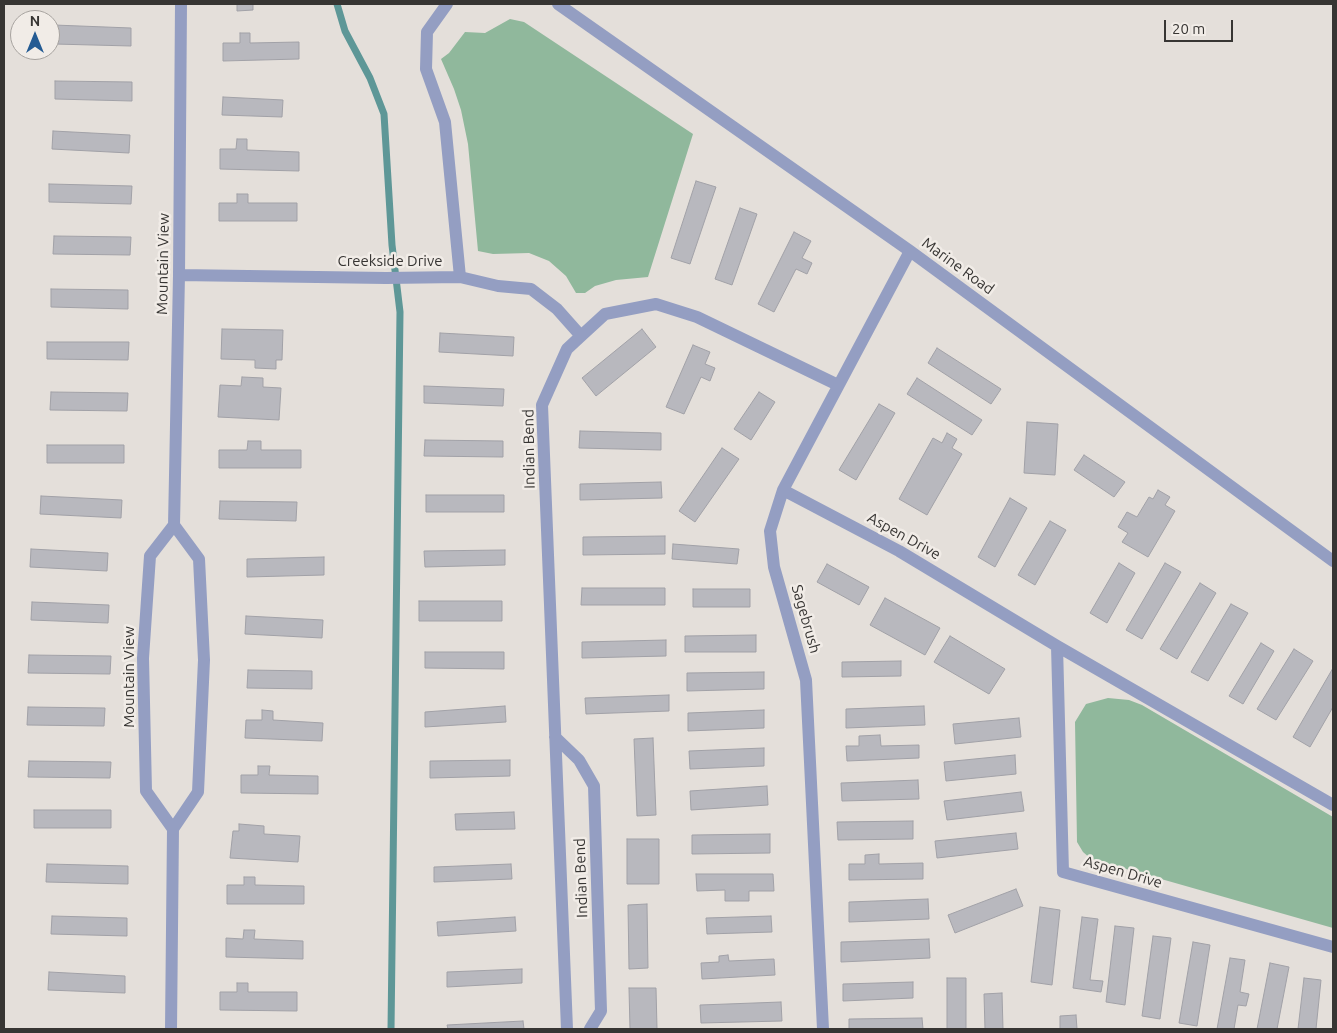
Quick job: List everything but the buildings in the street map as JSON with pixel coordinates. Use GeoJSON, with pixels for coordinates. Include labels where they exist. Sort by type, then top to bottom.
{"type":"FeatureCollection","features":[{"type":"Feature","properties":{"kind":"street","name":"Mountain View"},"geometry":{"type":"LineString","coordinates":[[173,829],[146,791],[143,658],[150,556],[174,525],[179,275],[181,4]]}},
{"type":"Feature","properties":{"kind":"street"},"geometry":{"type":"LineString","coordinates":[[447,4],[427,32],[426,69],[445,122],[460,277]]}},
{"type":"Feature","properties":{"kind":"street","name":"Marine Road"},"geometry":{"type":"LineString","coordinates":[[558,4],[910,251],[1333,561]]}},
{"type":"Feature","properties":{"kind":"street","name":"Sagebrush"},"geometry":{"type":"LineString","coordinates":[[823,1029],[806,680],[774,567],[770,531],[783,490],[910,251]]}},
{"type":"Feature","properties":{"kind":"street","name":"Creekside Drive"},"geometry":{"type":"LineString","coordinates":[[179,275],[386,278],[460,277],[498,286],[531,289],[557,309],[581,336]]}},
{"type":"Feature","properties":{"kind":"street","name":"Indian Bend"},"geometry":{"type":"LineString","coordinates":[[567,1029],[542,406],[567,349],[605,314],[656,304],[697,317],[838,385]]}},
{"type":"Feature","properties":{"kind":"street","name":"Aspen Drive"},"geometry":{"type":"LineString","coordinates":[[783,490],[899,550],[1057,646],[1333,806]]}},
{"type":"Feature","properties":{"kind":"street"},"geometry":{"type":"LineString","coordinates":[[171,1029],[173,829],[198,792],[204,660],[199,559],[174,525]]}},
{"type":"Feature","properties":{"kind":"street","name":"Aspen Drive"},"geometry":{"type":"LineString","coordinates":[[1057,646],[1063,872],[1333,947]]}},
{"type":"Feature","properties":{"kind":"street","name":"Indian Bend"},"geometry":{"type":"LineString","coordinates":[[555,737],[580,760],[594,786],[601,1011],[590,1029]]}},
{"type":"Feature","properties":{"kind":"green space"},"geometry":{"type":"Polygon","coordinates":[[[510,19],[524,22],[693,134],[648,277],[616,280],[595,286],[585,293],[576,293],[566,276],[549,261],[529,253],[493,254],[478,251],[468,144],[461,110],[441,59],[449,53],[465,32],[485,33],[510,19]]]}},
{"type":"Feature","properties":{"kind":"green space"},"geometry":{"type":"Polygon","coordinates":[[[1108,698],[1129,700],[1142,705],[1333,817],[1333,928],[1091,859],[1083,852],[1077,842],[1075,722],[1086,704],[1108,698]]]}},
{"type":"Feature","properties":{"kind":"waterway"},"geometry":{"type":"LineString","coordinates":[[337,4],[345,31],[370,78],[384,114],[392,245],[400,312],[391,1029]]}}]}
